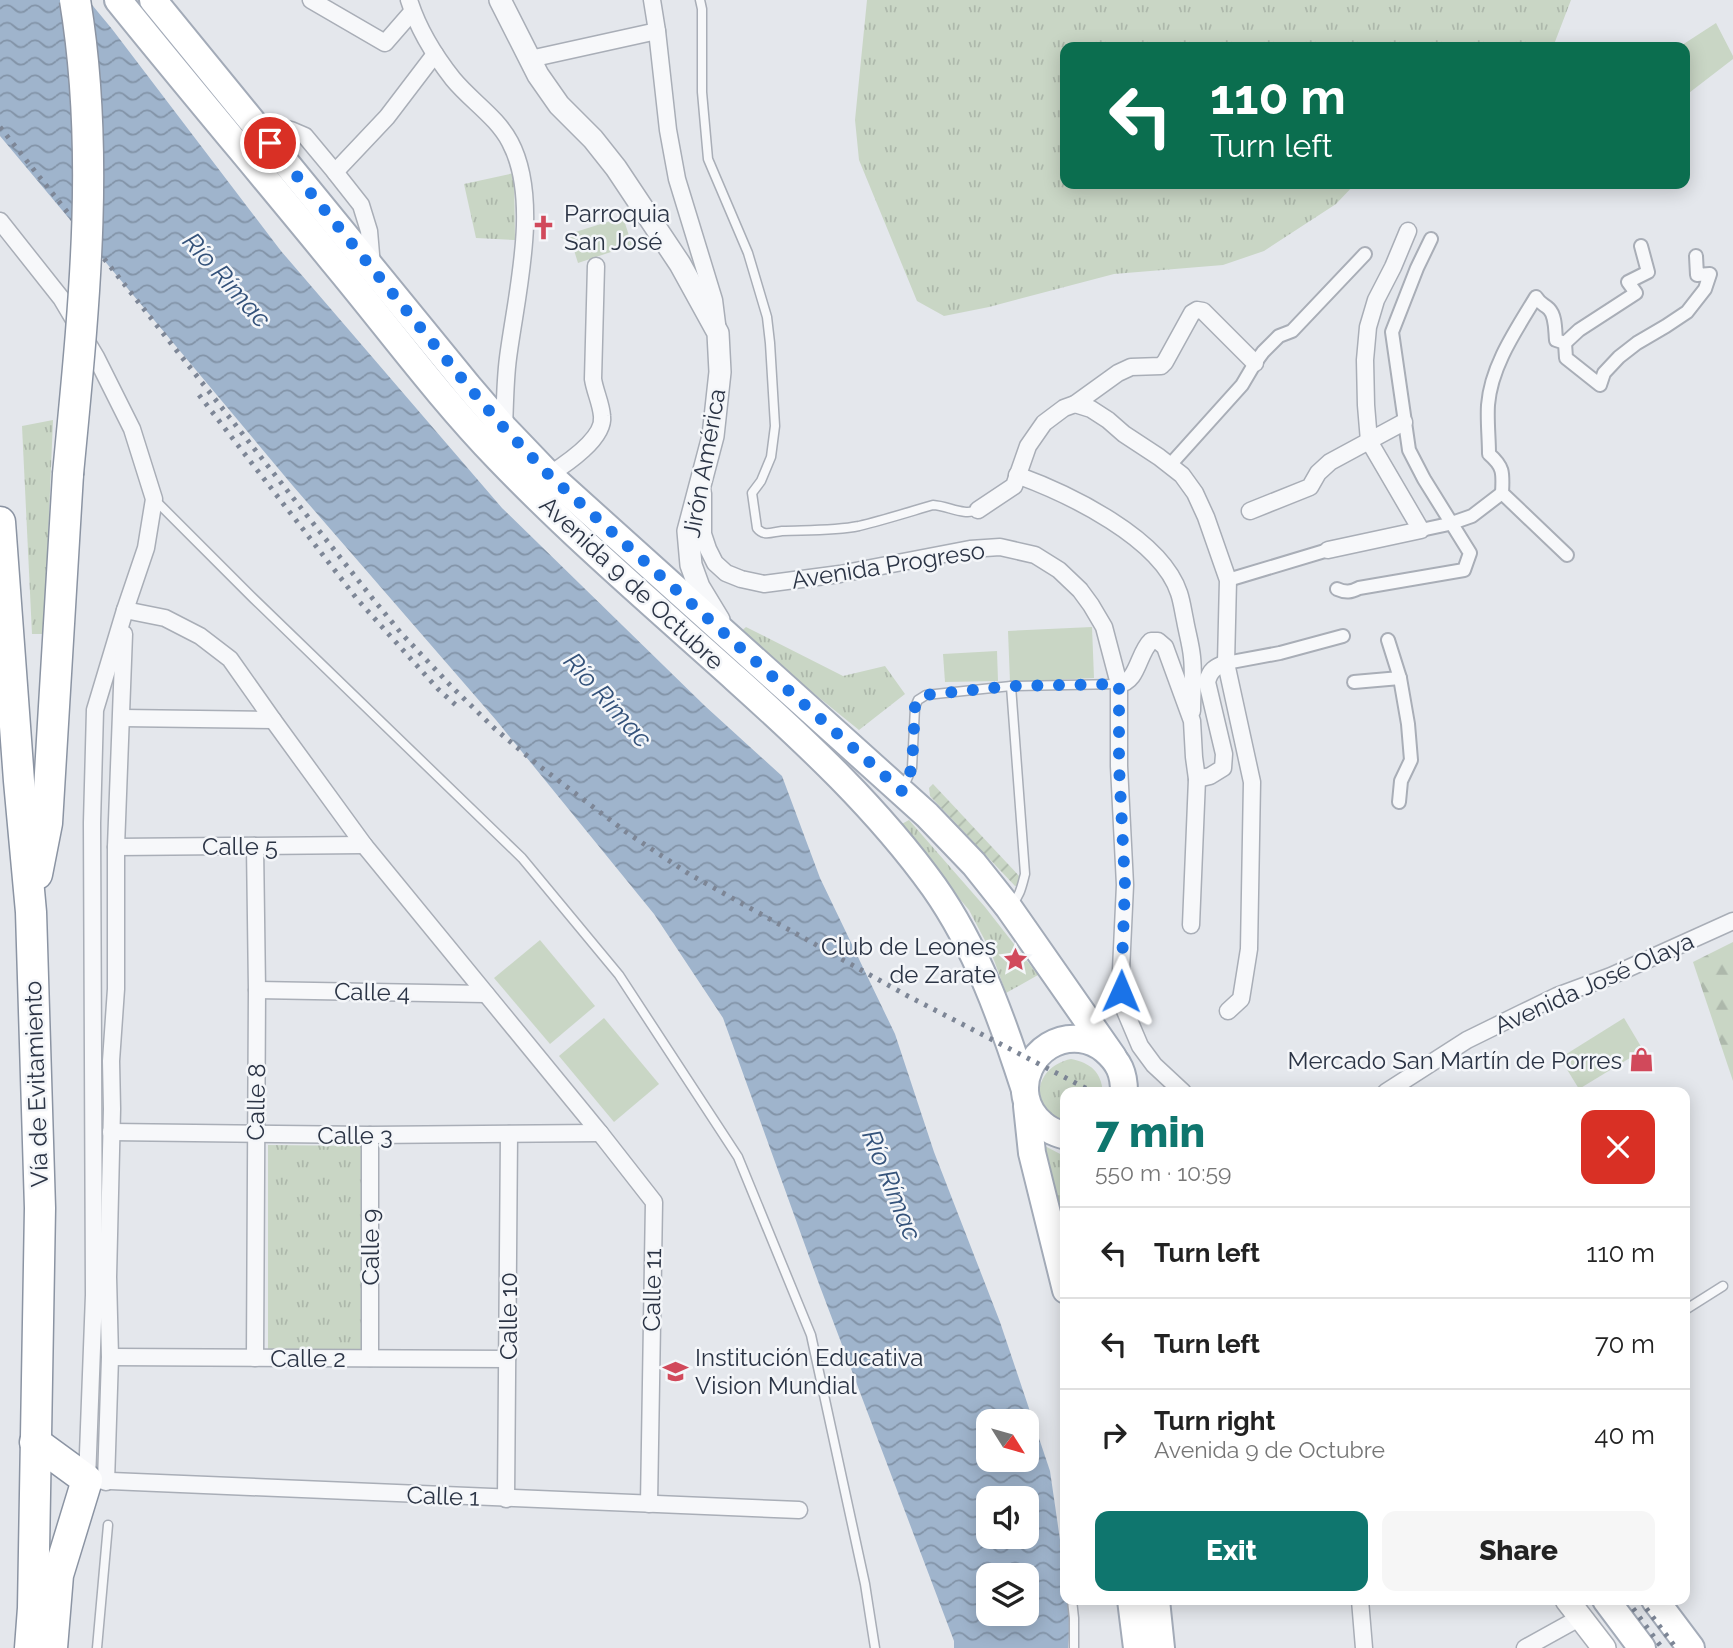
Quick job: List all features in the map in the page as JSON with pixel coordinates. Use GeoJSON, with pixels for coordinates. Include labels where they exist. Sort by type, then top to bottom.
{"type":"FeatureCollection","features":[{"type":"Feature","properties":{"kind":"highway"},"geometry":{"type":"LineString","coordinates":[[31,912],[47,823],[68,474],[83,311],[88,220],[89,151],[85,79],[75,0]]}},
{"type":"Feature","properties":{"kind":"highway","name":"Vía de Evitamiento"},"geometry":{"type":"LineString","coordinates":[[0,522],[31,912],[40,1208],[30,1648]]}},
{"type":"Feature","properties":{"kind":"highway"},"geometry":{"type":"LineString","coordinates":[[35,1442],[96,1481],[58,1575],[52,1648]]}},
{"type":"Feature","properties":{"kind":"highway"},"geometry":{"type":"LineString","coordinates":[[33,1608],[45,1648]]}},
{"type":"Feature","properties":{"kind":"main road","name":"Avenida 9 de Octubre"},"geometry":{"type":"LineString","coordinates":[[118,0],[447,403],[563,523],[802,738],[898,840],[935,890],[989,988],[1026,1095]]}},
{"type":"Feature","properties":{"kind":"main road","name":"Avenida 9 de Octubre"},"geometry":{"type":"LineString","coordinates":[[153,0],[504,428],[549,475],[902,791],[974,864],[1009,908],[1119,1072]]}},
{"type":"Feature","properties":{"kind":"main road"},"geometry":{"type":"LineString","coordinates":[[1060,1266],[1032,1153],[1026,1095],[1027,1074],[1033,1060],[1057,1041],[1072,1038],[1087,1040],[1102,1047],[1119,1072],[1138,1087]]}},
{"type":"Feature","properties":{"kind":"main road"},"geometry":{"type":"LineString","coordinates":[[1026,1095],[1032,1113],[1041,1124],[1060,1134]]}},
{"type":"Feature","properties":{"kind":"main road"},"geometry":{"type":"LineString","coordinates":[[1132,1605],[1137,1648]]}},
{"type":"Feature","properties":{"kind":"main road"},"geometry":{"type":"LineString","coordinates":[[1157,1605],[1161,1648]]}},
{"type":"Feature","properties":{"kind":"main road"},"geometry":{"type":"LineString","coordinates":[[1610,1605],[1642,1648]]}},
{"type":"Feature","properties":{"kind":"main road"},"geometry":{"type":"LineString","coordinates":[[1658,1605],[1691,1648]]}},
{"type":"Feature","properties":{"kind":"main road"},"geometry":{"type":"LineString","coordinates":[[1574,1608],[1604,1648]]}},
{"type":"Feature","properties":{"kind":"street"},"geometry":{"type":"LineString","coordinates":[[312,0],[385,43],[411,6],[435,54],[454,79],[496,122],[516,155],[525,191],[522,261],[507,363],[504,428]]}},
{"type":"Feature","properties":{"kind":"street","name":"Jirón América"},"geometry":{"type":"LineString","coordinates":[[500,0],[530,59],[559,105],[617,168],[680,264],[718,333],[720,372],[713,436],[688,531],[691,565],[699,587],[710,608],[736,644]]}},
{"type":"Feature","properties":{"kind":"street"},"geometry":{"type":"LineString","coordinates":[[652,0],[668,130],[677,179],[714,300],[718,333]]}},
{"type":"Feature","properties":{"kind":"street"},"geometry":{"type":"LineString","coordinates":[[530,59],[657,31]]}},
{"type":"Feature","properties":{"kind":"street"},"geometry":{"type":"LineString","coordinates":[[335,172],[387,117],[435,54]]}},
{"type":"Feature","properties":{"kind":"street"},"geometry":{"type":"LineString","coordinates":[[252,122],[291,130],[305,136],[335,172],[361,205],[369,231],[372,268]]}},
{"type":"Feature","properties":{"kind":"street"},"geometry":{"type":"LineString","coordinates":[[0,221],[61,298],[96,356],[132,429],[154,499],[146,548],[95,710],[92,823],[96,1481]]}},
{"type":"Feature","properties":{"kind":"street"},"geometry":{"type":"LineString","coordinates":[[1408,231],[1376,300],[1368,327],[1365,360],[1366,405],[1369,441],[1421,530]]}},
{"type":"Feature","properties":{"kind":"street"},"geometry":{"type":"LineString","coordinates":[[1337,589],[1344,593],[1352,592],[1359,587],[1464,570],[1470,553],[1423,479],[1409,450],[1392,332],[1417,268],[1432,239]]}},
{"type":"Feature","properties":{"kind":"street"},"geometry":{"type":"LineString","coordinates":[[1641,246],[1648,272],[1628,282],[1636,293],[1579,330],[1565,344],[1566,358],[1601,385],[1604,373],[1619,357],[1687,312],[1704,289],[1710,274],[1698,275],[1696,256]]}},
{"type":"Feature","properties":{"kind":"street"},"geometry":{"type":"LineString","coordinates":[[1170,465],[1242,385],[1255,363],[1279,336],[1292,331],[1365,254]]}},
{"type":"Feature","properties":{"kind":"street"},"geometry":{"type":"LineString","coordinates":[[549,475],[573,459],[597,434],[602,423],[603,415],[593,379],[596,267]]}},
{"type":"Feature","properties":{"kind":"street"},"geometry":{"type":"LineString","coordinates":[[1228,580],[1328,550],[1472,516],[1502,492],[1503,477],[1500,465],[1489,454],[1488,406],[1491,386],[1500,359],[1536,297],[1549,309],[1556,340],[1565,344]]}},
{"type":"Feature","properties":{"kind":"street"},"geometry":{"type":"LineString","coordinates":[[978,510],[1014,486],[1028,446],[1044,423],[1118,373],[1131,367],[1161,366],[1192,313],[1197,310],[1203,311],[1255,363]]}},
{"type":"Feature","properties":{"kind":"street"},"geometry":{"type":"LineString","coordinates":[[1075,404],[1100,415],[1182,475],[1206,517],[1228,580],[1226,663],[1252,782],[1250,949],[1241,999],[1228,1010]]}},
{"type":"Feature","properties":{"kind":"street"},"geometry":{"type":"LineString","coordinates":[[1250,511],[1310,487],[1318,472],[1329,461],[1404,422]]}},
{"type":"Feature","properties":{"kind":"street","name":"Avenida Progreso"},"geometry":{"type":"LineString","coordinates":[[703,468],[703,534],[715,563],[726,573],[741,579],[764,584],[839,574],[970,549],[1000,547],[1035,555],[1070,580],[1091,605],[1104,628],[1119,684],[1119,766],[1125,885],[1121,970],[1123,1006],[1139,1046],[1154,1065],[1178,1087]]}},
{"type":"Feature","properties":{"kind":"street"},"geometry":{"type":"LineString","coordinates":[[1017,475],[1081,503],[1111,521],[1144,545],[1166,568],[1179,592],[1193,658],[1192,721],[1197,779],[1191,925]]}},
{"type":"Feature","properties":{"kind":"street"},"geometry":{"type":"LineString","coordinates":[[1502,492],[1567,555]]}},
{"type":"Feature","properties":{"kind":"street"},"geometry":{"type":"LineString","coordinates":[[96,1481],[110,1357],[108,1277],[111,1061],[116,989],[116,847],[125,610]]}},
{"type":"Feature","properties":{"kind":"street"},"geometry":{"type":"LineString","coordinates":[[125,610],[165,618],[200,636],[230,659],[364,845],[600,1133]]}},
{"type":"Feature","properties":{"kind":"street"},"geometry":{"type":"LineString","coordinates":[[1197,779],[1210,776],[1223,768],[1224,754],[1207,682],[1215,667],[1343,636]]}},
{"type":"Feature","properties":{"kind":"street"},"geometry":{"type":"LineString","coordinates":[[1388,640],[1400,678],[1411,760],[1401,781],[1399,802]]}},
{"type":"Feature","properties":{"kind":"street"},"geometry":{"type":"LineString","coordinates":[[1119,684],[1130,680],[1146,646],[1151,641],[1158,641],[1165,647],[1192,721]]}},
{"type":"Feature","properties":{"kind":"street"},"geometry":{"type":"LineString","coordinates":[[1354,682],[1400,678]]}},
{"type":"Feature","properties":{"kind":"street"},"geometry":{"type":"LineString","coordinates":[[122,718],[273,720]]}},
{"type":"Feature","properties":{"kind":"street","name":"Calle 5"},"geometry":{"type":"LineString","coordinates":[[116,847],[364,845]]}},
{"type":"Feature","properties":{"kind":"street","name":"Calle 8"},"geometry":{"type":"LineString","coordinates":[[255,846],[255,1358]]}},
{"type":"Feature","properties":{"kind":"street","name":"Avenida José Olaya"},"geometry":{"type":"LineString","coordinates":[[1394,1087],[1467,1040],[1522,1013],[1733,921]]}},
{"type":"Feature","properties":{"kind":"street","name":"Calle 4"},"geometry":{"type":"LineString","coordinates":[[257,990],[486,994]]}},
{"type":"Feature","properties":{"kind":"street","name":"Calle 3"},"geometry":{"type":"LineString","coordinates":[[111,1132],[370,1135],[600,1133]]}},
{"type":"Feature","properties":{"kind":"street","name":"Calle 11"},"geometry":{"type":"LineString","coordinates":[[600,1133],[654,1202],[649,1504]]}},
{"type":"Feature","properties":{"kind":"street","name":"Calle 10"},"geometry":{"type":"LineString","coordinates":[[506,1499],[509,1134]]}},
{"type":"Feature","properties":{"kind":"street","name":"Calle 9"},"geometry":{"type":"LineString","coordinates":[[370,1135],[370,1358]]}},
{"type":"Feature","properties":{"kind":"street","name":"Calle 2"},"geometry":{"type":"LineString","coordinates":[[110,1357],[507,1359]]}},
{"type":"Feature","properties":{"kind":"street","name":"Calle 1"},"geometry":{"type":"LineString","coordinates":[[96,1481],[799,1510]]}},
{"type":"Feature","properties":{"kind":"street"},"geometry":{"type":"LineString","coordinates":[[1360,1605],[1364,1648]]}},
{"type":"Feature","properties":{"kind":"street"},"geometry":{"type":"LineString","coordinates":[[1525,1648],[1574,1608]]}},
{"type":"Feature","properties":{"kind":"lane"},"geometry":{"type":"LineString","coordinates":[[700,0],[702,92],[708,159],[748,253],[767,317],[770,343],[775,426],[771,457],[761,481],[752,493],[757,528],[765,534],[858,526],[933,505],[968,514],[978,510]]}},
{"type":"Feature","properties":{"kind":"lane"},"geometry":{"type":"LineString","coordinates":[[154,499],[522,858],[619,975],[738,1157],[811,1335],[865,1584],[876,1648]]}},
{"type":"Feature","properties":{"kind":"lane"},"geometry":{"type":"LineString","coordinates":[[902,791],[912,768],[915,706],[918,699],[926,695],[1012,686],[1119,684]]}},
{"type":"Feature","properties":{"kind":"lane"},"geometry":{"type":"LineString","coordinates":[[1009,908],[1016,901],[1025,874],[1012,686]]}},
{"type":"Feature","properties":{"kind":"lane"},"geometry":{"type":"LineString","coordinates":[[1690,1307],[1723,1286]]}},
{"type":"Feature","properties":{"kind":"lane"},"geometry":{"type":"LineString","coordinates":[[97,1648],[108,1525]]}},
{"type":"Feature","properties":{"kind":"lane"},"geometry":{"type":"LineString","coordinates":[[1073,1605],[1074,1648]]}},
{"type":"Feature","properties":{"kind":"green space"},"geometry":{"type":"Polygon","coordinates":[[[867,0],[1571,0],[1555,42],[1060,42],[1060,189],[1350,189],[1336,204],[1264,251],[1223,265],[1114,274],[944,316],[917,301],[859,160],[855,120],[867,0]]]}},
{"type":"Feature","properties":{"kind":"green space"},"geometry":{"type":"Polygon","coordinates":[[[1716,23],[1733,56],[1733,59],[1690,92],[1690,42],[1687,42],[1716,23]]]}},
{"type":"Feature","properties":{"kind":"green space"},"geometry":{"type":"Polygon","coordinates":[[[514,173],[515,240],[476,238],[464,184],[514,173]]]}},
{"type":"Feature","properties":{"kind":"green space"},"geometry":{"type":"Polygon","coordinates":[[[623,217],[632,245],[578,263],[569,234],[623,217]]]}},
{"type":"Feature","properties":{"kind":"green space"},"geometry":{"type":"Polygon","coordinates":[[[53,420],[44,634],[32,634],[22,426],[53,420]]]}},
{"type":"Feature","properties":{"kind":"green space"},"geometry":{"type":"Polygon","coordinates":[[[746,627],[843,676],[885,666],[905,694],[859,730],[739,633],[746,627]]]}},
{"type":"Feature","properties":{"kind":"green space"},"geometry":{"type":"Polygon","coordinates":[[[1092,627],[1094,678],[1010,682],[1008,631],[1092,627]]]}},
{"type":"Feature","properties":{"kind":"green space"},"geometry":{"type":"Polygon","coordinates":[[[997,651],[998,681],[945,682],[943,654],[997,651]]]}},
{"type":"Feature","properties":{"kind":"green space"},"geometry":{"type":"Polygon","coordinates":[[[933,784],[1021,878],[1020,885],[1015,886],[930,796],[929,788],[933,784]]]}},
{"type":"Feature","properties":{"kind":"green space"},"geometry":{"type":"Polygon","coordinates":[[[909,820],[985,907],[1038,975],[1006,993],[991,952],[969,910],[898,826],[909,820]]]}},
{"type":"Feature","properties":{"kind":"green space"},"geometry":{"type":"Polygon","coordinates":[[[540,940],[595,1006],[550,1044],[494,978],[540,940]]]}},
{"type":"Feature","properties":{"kind":"green space"},"geometry":{"type":"Polygon","coordinates":[[[1733,942],[1733,1081],[1693,962],[1733,942]]]}},
{"type":"Feature","properties":{"kind":"green space"},"geometry":{"type":"Polygon","coordinates":[[[604,1018],[659,1084],[614,1122],[559,1056],[604,1018]]]}},
{"type":"Feature","properties":{"kind":"green space"},"geometry":{"type":"Polygon","coordinates":[[[1624,1018],[1643,1050],[1582,1087],[1578,1087],[1560,1058],[1624,1018]]]}},
{"type":"Feature","properties":{"kind":"green space"},"geometry":{"type":"Polygon","coordinates":[[[1071,1059],[1084,1063],[1097,1074],[1102,1087],[1060,1087],[1060,1120],[1045,1110],[1040,1090],[1048,1071],[1071,1059]]]}},
{"type":"Feature","properties":{"kind":"green space"},"geometry":{"type":"Polygon","coordinates":[[[1041,1144],[1060,1154],[1060,1233],[1041,1144]]]}},
{"type":"Feature","properties":{"kind":"green space"},"geometry":{"type":"Polygon","coordinates":[[[268,1145],[363,1146],[365,1349],[268,1349],[268,1145]]]}},
{"type":"Feature","properties":{"kind":"water","name":"Río Rímac"},"geometry":{"type":"Polygon","coordinates":[[[0,0],[88,0],[281,251],[502,508],[705,706],[782,776],[820,878],[895,1034],[934,1152],[1000,1322],[1029,1409],[976,1409],[976,1472],[1040,1472],[1040,1441],[1050,1471],[1060,1540],[1060,1605],[1069,1605],[1071,1616],[1068,1648],[954,1648],[954,1641],[819,1284],[723,1018],[654,914],[496,720],[293,486],[0,136],[0,0]]]}},
{"type":"Feature","properties":{"kind":"railway"},"geometry":{"type":"LineString","coordinates":[[0,127],[373,599],[401,633],[494,728],[626,832],[689,874],[906,995],[1083,1087]]}},
{"type":"Feature","properties":{"kind":"railway"},"geometry":{"type":"LineString","coordinates":[[199,395],[357,599],[438,689],[458,707]]}},
{"type":"Feature","properties":{"kind":"railway"},"geometry":{"type":"LineString","coordinates":[[1631,1605],[1662,1648]]}},
{"type":"Feature","properties":{"kind":"railway"},"geometry":{"type":"LineString","coordinates":[[1644,1605],[1676,1648]]}},
{"type":"Feature","properties":{"kind":"place","name":"Parroquia San José"},"geometry":{"type":"Point","coordinates":[544,227]}},
{"type":"Feature","properties":{"kind":"place","name":"Club de Leones de Zarate"},"geometry":{"type":"Point","coordinates":[1016,960]}},
{"type":"Feature","properties":{"kind":"place","name":"Mercado San Martín de Porres"},"geometry":{"type":"Point","coordinates":[1642,1060]}},
{"type":"Feature","properties":{"kind":"place","name":"Institución Educativa Vision Mundial"},"geometry":{"type":"Point","coordinates":[675,1371]}},
{"type":"Feature","properties":{"kind":"route"},"geometry":{"type":"LineString","coordinates":[[270,143],[468,386],[549,475],[902,791],[912,768],[915,706],[918,699],[926,695],[1012,686],[1119,684],[1119,766],[1125,885],[1121,991]]}}]}
